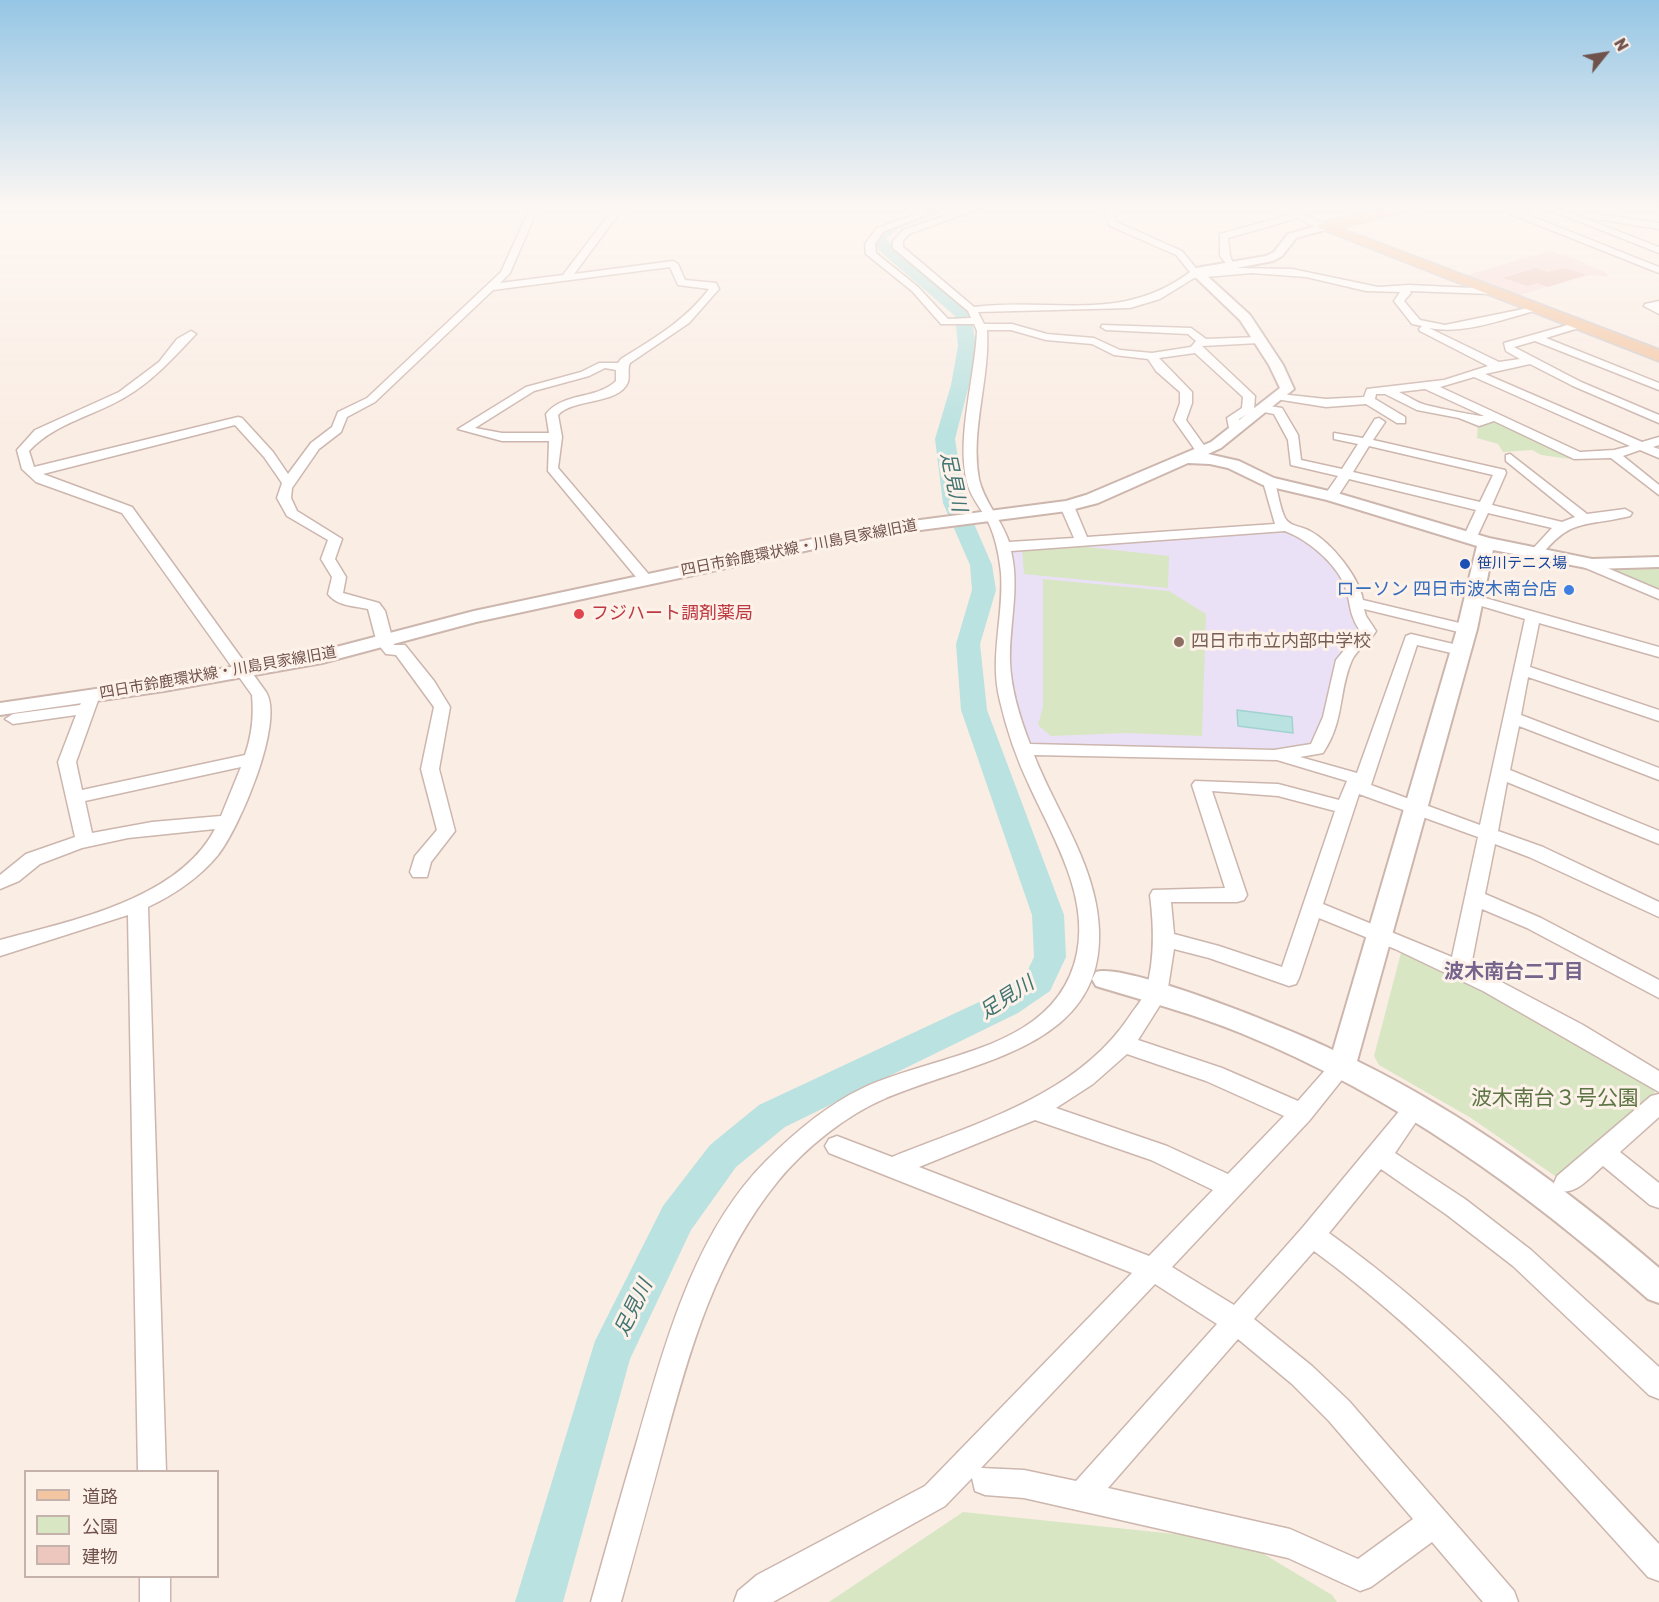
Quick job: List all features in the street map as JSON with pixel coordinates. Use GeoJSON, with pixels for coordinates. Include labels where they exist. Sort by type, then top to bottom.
{"type":"FeatureCollection","features":[{"type":"Feature","properties":{"kind":"main road"},"geometry":{"type":"LineString","coordinates":[[1469,283],[1659,356]]}},
{"type":"Feature","properties":{"kind":"street"},"geometry":{"type":"LineString","coordinates":[[420,872],[422,861],[446,831],[430,769],[442,707],[428,684],[392,647],[374,606],[340,598],[335,594],[339,577],[328,559],[335,539],[292,513],[284,498],[288,483],[315,446],[337,429],[342,415],[371,400],[496,283]]}},
{"type":"Feature","properties":{"kind":"street"},"geometry":{"type":"LineString","coordinates":[[491,288],[530,283]]}},
{"type":"Feature","properties":{"kind":"street"},"geometry":{"type":"LineString","coordinates":[[646,580],[552,468],[556,437],[552,414],[555,408],[611,393],[622,382],[622,367],[625,361],[658,342],[689,317],[708,299],[714,289],[713,285],[681,283]]}},
{"type":"Feature","properties":{"kind":"street"},"geometry":{"type":"LineString","coordinates":[[907,283],[947,322],[977,320],[1050,305],[1130,305],[1181,283]]}},
{"type":"Feature","properties":{"kind":"street"},"geometry":{"type":"LineString","coordinates":[[935,283],[977,320],[1012,327],[1053,327],[1099,342],[1124,355],[1152,356],[1200,345],[1259,340]]}},
{"type":"Feature","properties":{"kind":"street"},"geometry":{"type":"LineString","coordinates":[[1207,283],[1245,318],[1276,365],[1287,389],[1280,397]]}},
{"type":"Feature","properties":{"kind":"street"},"geometry":{"type":"LineString","coordinates":[[1339,283],[1390,291],[1402,289],[1491,291]]}},
{"type":"Feature","properties":{"kind":"street"},"geometry":{"type":"LineString","coordinates":[[1402,289],[1406,293],[1400,296],[1399,301],[1416,322],[1445,328],[1534,308]]}},
{"type":"Feature","properties":{"kind":"street"},"geometry":{"type":"LineString","coordinates":[[1659,304],[1649,306],[1659,310]]}},
{"type":"Feature","properties":{"kind":"street"},"geometry":{"type":"LineString","coordinates":[[1050,305],[1053,327]]}},
{"type":"Feature","properties":{"kind":"street"},"geometry":{"type":"LineString","coordinates":[[1130,305],[1142,316],[1148,329]]}},
{"type":"Feature","properties":{"kind":"street"},"geometry":{"type":"LineString","coordinates":[[1460,317],[1474,323]]}},
{"type":"Feature","properties":{"kind":"street"},"geometry":{"type":"LineString","coordinates":[[606,1602],[672,1365],[691,1308],[736,1218],[769,1173],[825,1125],[875,1092],[1012,1045],[1039,1029],[1061,1008],[1078,984],[1088,951],[1080,877],[1024,749],[1006,694],[1000,660],[1008,603],[1008,568],[990,515],[976,494],[971,470],[982,349],[977,320]]}},
{"type":"Feature","properties":{"kind":"street"},"geometry":{"type":"LineString","coordinates":[[1578,325],[1508,345],[1510,349],[1577,384],[1659,419]]}},
{"type":"Feature","properties":{"kind":"street"},"geometry":{"type":"LineString","coordinates":[[1106,327],[1191,331],[1200,345],[1247,393],[1257,410],[1278,411],[1297,444],[1295,462],[1561,526]]}},
{"type":"Feature","properties":{"kind":"street"},"geometry":{"type":"LineString","coordinates":[[1424,329],[1498,366]]}},
{"type":"Feature","properties":{"kind":"street"},"geometry":{"type":"LineString","coordinates":[[0,948],[138,903],[165,889],[193,869],[211,849],[226,822],[254,759],[262,702],[260,695],[127,510],[41,479],[28,469],[23,450],[30,441],[49,428],[123,394],[163,364],[181,341],[191,334]]}},
{"type":"Feature","properties":{"kind":"street"},"geometry":{"type":"LineString","coordinates":[[1535,337],[1659,387]]}},
{"type":"Feature","properties":{"kind":"street"},"geometry":{"type":"LineString","coordinates":[[1152,356],[1159,371],[1185,390],[1187,400],[1180,420],[1202,451]]}},
{"type":"Feature","properties":{"kind":"street"},"geometry":{"type":"LineString","coordinates":[[1369,400],[1371,391],[1445,383],[1498,366],[1531,360]]}},
{"type":"Feature","properties":{"kind":"street"},"geometry":{"type":"LineString","coordinates":[[556,437],[502,437],[464,429],[539,386],[585,374],[603,365],[622,367]]}},
{"type":"Feature","properties":{"kind":"street"},"geometry":{"type":"LineString","coordinates":[[1473,373],[1659,454]]}},
{"type":"Feature","properties":{"kind":"street"},"geometry":{"type":"LineString","coordinates":[[1426,385],[1578,456],[1615,454],[1659,441]]}},
{"type":"Feature","properties":{"kind":"street"},"geometry":{"type":"LineString","coordinates":[[1387,390],[1421,408],[1462,416],[1479,422],[1494,417]]}},
{"type":"Feature","properties":{"kind":"street"},"geometry":{"type":"LineString","coordinates":[[1280,397],[1326,403],[1369,400],[1376,407],[1401,420]]}},
{"type":"Feature","properties":{"kind":"street","name":"四日市鈴鹿環状線・川島貝家線旧道"},"geometry":{"type":"LineString","coordinates":[[4,719],[30,705],[89,702],[244,672],[392,647],[474,617],[874,531],[1067,506],[1113,490],[1202,451],[1232,432],[1257,410],[1280,397]]}},
{"type":"Feature","properties":{"kind":"street"},"geometry":{"type":"LineString","coordinates":[[33,473],[184,437],[238,421],[269,455],[288,483]]}},
{"type":"Feature","properties":{"kind":"street"},"geometry":{"type":"LineString","coordinates":[[1331,496],[1379,422]]}},
{"type":"Feature","properties":{"kind":"street"},"geometry":{"type":"LineString","coordinates":[[1232,432],[1224,451],[1233,464]]}},
{"type":"Feature","properties":{"kind":"street"},"geometry":{"type":"LineString","coordinates":[[1338,436],[1527,479]]}},
{"type":"Feature","properties":{"kind":"street"},"geometry":{"type":"LineString","coordinates":[[1615,454],[1620,461],[1659,491]]}},
{"type":"Feature","properties":{"kind":"street"},"geometry":{"type":"LineString","coordinates":[[1510,458],[1584,518]]}},
{"type":"Feature","properties":{"kind":"street"},"geometry":{"type":"LineString","coordinates":[[1180,459],[1210,459],[1233,464],[1269,482],[1331,496],[1478,541],[1535,554],[1586,563],[1659,562]]}},
{"type":"Feature","properties":{"kind":"street"},"geometry":{"type":"LineString","coordinates":[[749,1602],[768,1586],[935,1496],[1301,1114],[1342,1066],[1352,1042],[1415,806],[1467,630],[1473,600],[1478,541],[1484,508],[1500,473]]}},
{"type":"Feature","properties":{"kind":"street"},"geometry":{"type":"LineString","coordinates":[[1269,482],[1279,520],[1286,527]]}},
{"type":"Feature","properties":{"kind":"street"},"geometry":{"type":"LineString","coordinates":[[1067,506],[1082,541]]}},
{"type":"Feature","properties":{"kind":"street"},"geometry":{"type":"LineString","coordinates":[[1535,554],[1545,539],[1561,526],[1584,518],[1625,513]]}},
{"type":"Feature","properties":{"kind":"street"},"geometry":{"type":"LineString","coordinates":[[1001,547],[1286,527],[1306,534],[1341,567],[1354,590],[1358,616],[1368,631],[1364,640],[1345,657],[1328,734],[1317,749],[1274,755],[1024,749]]}},
{"type":"Feature","properties":{"kind":"street"},"geometry":{"type":"LineString","coordinates":[[1586,563],[1659,595]]}},
{"type":"Feature","properties":{"kind":"street"},"geometry":{"type":"LineString","coordinates":[[1473,600],[1659,652]]}},
{"type":"Feature","properties":{"kind":"street"},"geometry":{"type":"LineString","coordinates":[[1357,603],[1467,630]]}},
{"type":"Feature","properties":{"kind":"street"},"geometry":{"type":"LineString","coordinates":[[1460,968],[1533,616]]}},
{"type":"Feature","properties":{"kind":"street"},"geometry":{"type":"LineString","coordinates":[[1165,939],[1212,951],[1289,978],[1353,785],[1411,639],[1460,650]]}},
{"type":"Feature","properties":{"kind":"street"},"geometry":{"type":"LineString","coordinates":[[1522,669],[1659,716]]}},
{"type":"Feature","properties":{"kind":"street"},"geometry":{"type":"LineString","coordinates":[[4,719],[89,702]]}},
{"type":"Feature","properties":{"kind":"street"},"geometry":{"type":"LineString","coordinates":[[85,842],[67,762],[89,702]]}},
{"type":"Feature","properties":{"kind":"street"},"geometry":{"type":"LineString","coordinates":[[1512,718],[1659,774]]}},
{"type":"Feature","properties":{"kind":"street"},"geometry":{"type":"LineString","coordinates":[[1274,755],[1356,782],[1487,832],[1586,874],[1659,910]]}},
{"type":"Feature","properties":{"kind":"street"},"geometry":{"type":"LineString","coordinates":[[75,798],[254,759]]}},
{"type":"Feature","properties":{"kind":"street"},"geometry":{"type":"LineString","coordinates":[[1500,772],[1659,838]]}},
{"type":"Feature","properties":{"kind":"street"},"geometry":{"type":"LineString","coordinates":[[895,1166],[1034,1110],[1085,1078],[1124,1044],[1156,994],[1165,939],[1160,895],[1237,895],[1201,785],[1278,790],[1345,808]]}},
{"type":"Feature","properties":{"kind":"street"},"geometry":{"type":"LineString","coordinates":[[0,882],[17,875],[31,859],[85,842],[135,831],[226,822]]}},
{"type":"Feature","properties":{"kind":"street"},"geometry":{"type":"LineString","coordinates":[[1474,897],[1534,923],[1659,990]]}},
{"type":"Feature","properties":{"kind":"street"},"geometry":{"type":"LineString","coordinates":[[138,903],[152,1470]]}},
{"type":"Feature","properties":{"kind":"street"},"geometry":{"type":"LineString","coordinates":[[1311,907],[1380,932],[1460,968],[1567,1025],[1659,1083]]}},
{"type":"Feature","properties":{"kind":"street"},"geometry":{"type":"LineString","coordinates":[[1105,979],[1252,1025],[1342,1066],[1435,1118],[1508,1165],[1588,1226],[1659,1288]]}},
{"type":"Feature","properties":{"kind":"street"},"geometry":{"type":"LineString","coordinates":[[1124,1044],[1179,1060],[1252,1088],[1301,1114]]}},
{"type":"Feature","properties":{"kind":"street"},"geometry":{"type":"LineString","coordinates":[[1566,1183],[1659,1103]]}},
{"type":"Feature","properties":{"kind":"street"},"geometry":{"type":"LineString","coordinates":[[1034,1110],[1159,1153],[1231,1186]]}},
{"type":"Feature","properties":{"kind":"street"},"geometry":{"type":"LineString","coordinates":[[1081,1497],[1312,1235],[1409,1116]]}},
{"type":"Feature","properties":{"kind":"street"},"geometry":{"type":"LineString","coordinates":[[837,1146],[895,1166],[1153,1269],[1236,1321],[1302,1374],[1339,1411],[1503,1602]]}},
{"type":"Feature","properties":{"kind":"street"},"geometry":{"type":"LineString","coordinates":[[1603,1152],[1659,1197]]}},
{"type":"Feature","properties":{"kind":"street"},"geometry":{"type":"LineString","coordinates":[[1379,1155],[1456,1207],[1522,1258],[1659,1385]]}},
{"type":"Feature","properties":{"kind":"street"},"geometry":{"type":"LineString","coordinates":[[1312,1235],[1382,1286],[1469,1365],[1659,1566]]}},
{"type":"Feature","properties":{"kind":"street"},"geometry":{"type":"LineString","coordinates":[[985,1481],[1024,1484],[1290,1544],[1360,1576],[1435,1521]]}},
{"type":"Feature","properties":{"kind":"street"},"geometry":{"type":"LineString","coordinates":[[154,1578],[155,1602]]}},
{"type":"Feature","properties":{"kind":"shaded area"},"geometry":{"type":"Polygon","coordinates":[[[1475,283],[1560,283],[1513,297],[1475,283]]]}},
{"type":"Feature","properties":{"kind":"shaded area","name":"四日市市立内部中学校"},"geometry":{"type":"Polygon","coordinates":[[[1285,532],[1302,536],[1335,567],[1348,589],[1351,614],[1360,628],[1355,633],[1359,635],[1340,653],[1335,665],[1334,681],[1314,743],[1303,748],[1280,750],[1031,746],[1007,681],[1010,549],[1285,532]]]}},
{"type":"Feature","properties":{"kind":"green space"},"geometry":{"type":"Polygon","coordinates":[[[1492,420],[1578,458],[1578,460],[1541,455],[1532,450],[1503,452],[1498,444],[1477,438],[1478,424],[1492,420]]]}},
{"type":"Feature","properties":{"kind":"green space"},"geometry":{"type":"Polygon","coordinates":[[[1068,545],[1169,556],[1168,588],[1024,574],[1022,548],[1068,545]]]}},
{"type":"Feature","properties":{"kind":"green space"},"geometry":{"type":"Polygon","coordinates":[[[1659,567],[1659,593],[1604,568],[1659,567]]]}},
{"type":"Feature","properties":{"kind":"green space"},"geometry":{"type":"Polygon","coordinates":[[[1043,579],[1169,591],[1206,614],[1202,736],[1127,733],[1051,736],[1038,725],[1043,707],[1043,579]]]}},
{"type":"Feature","properties":{"kind":"green space","name":"波木南台３号公園"},"geometry":{"type":"Polygon","coordinates":[[[1408,950],[1468,978],[1652,1085],[1655,1094],[1561,1180],[1471,1118],[1379,1065],[1374,1056],[1401,953],[1408,950]]]}},
{"type":"Feature","properties":{"kind":"green space"},"geometry":{"type":"Polygon","coordinates":[[[963,1512],[1242,1541],[1332,1595],[1337,1602],[829,1602],[963,1512]]]}},
{"type":"Feature","properties":{"kind":"water"},"geometry":{"type":"Polygon","coordinates":[[[1237,710],[1292,717],[1293,733],[1238,726],[1237,710]]]}},
{"type":"Feature","properties":{"kind":"building"},"geometry":{"type":"Polygon","coordinates":[[[1518,283],[1561,283],[1548,287],[1537,283],[1528,286],[1518,283]]]}},
{"type":"Feature","properties":{"kind":"waterway","name":"足見川"},"geometry":{"type":"LineString","coordinates":[[539,1602],[610,1356],[677,1218],[723,1156],[772,1116],[910,1052],[1006,1004],[1038,982],[1050,957],[1048,915],[974,710],[968,644],[984,590],[981,565],[954,503],[945,439],[960,385],[967,346],[963,315],[928,283]]}},
{"type":"Feature","properties":{"kind":"place","name":"笹川テニス場"},"geometry":{"type":"Point","coordinates":[1465,564]}},
{"type":"Feature","properties":{"kind":"place","name":"ローソン 四日市波木南台店"},"geometry":{"type":"Point","coordinates":[1569,590]}},
{"type":"Feature","properties":{"kind":"place","name":"フジハート調剤薬局"},"geometry":{"type":"Point","coordinates":[579,614]}},
{"type":"Feature","properties":{"kind":"place","name":"四日市市立内部中学校"},"geometry":{"type":"Point","coordinates":[1179,642]}},
{"type":"Feature","properties":{"kind":"district","name":"波木南台二丁目"},"geometry":{"type":"Point","coordinates":[1514,972]}}]}
